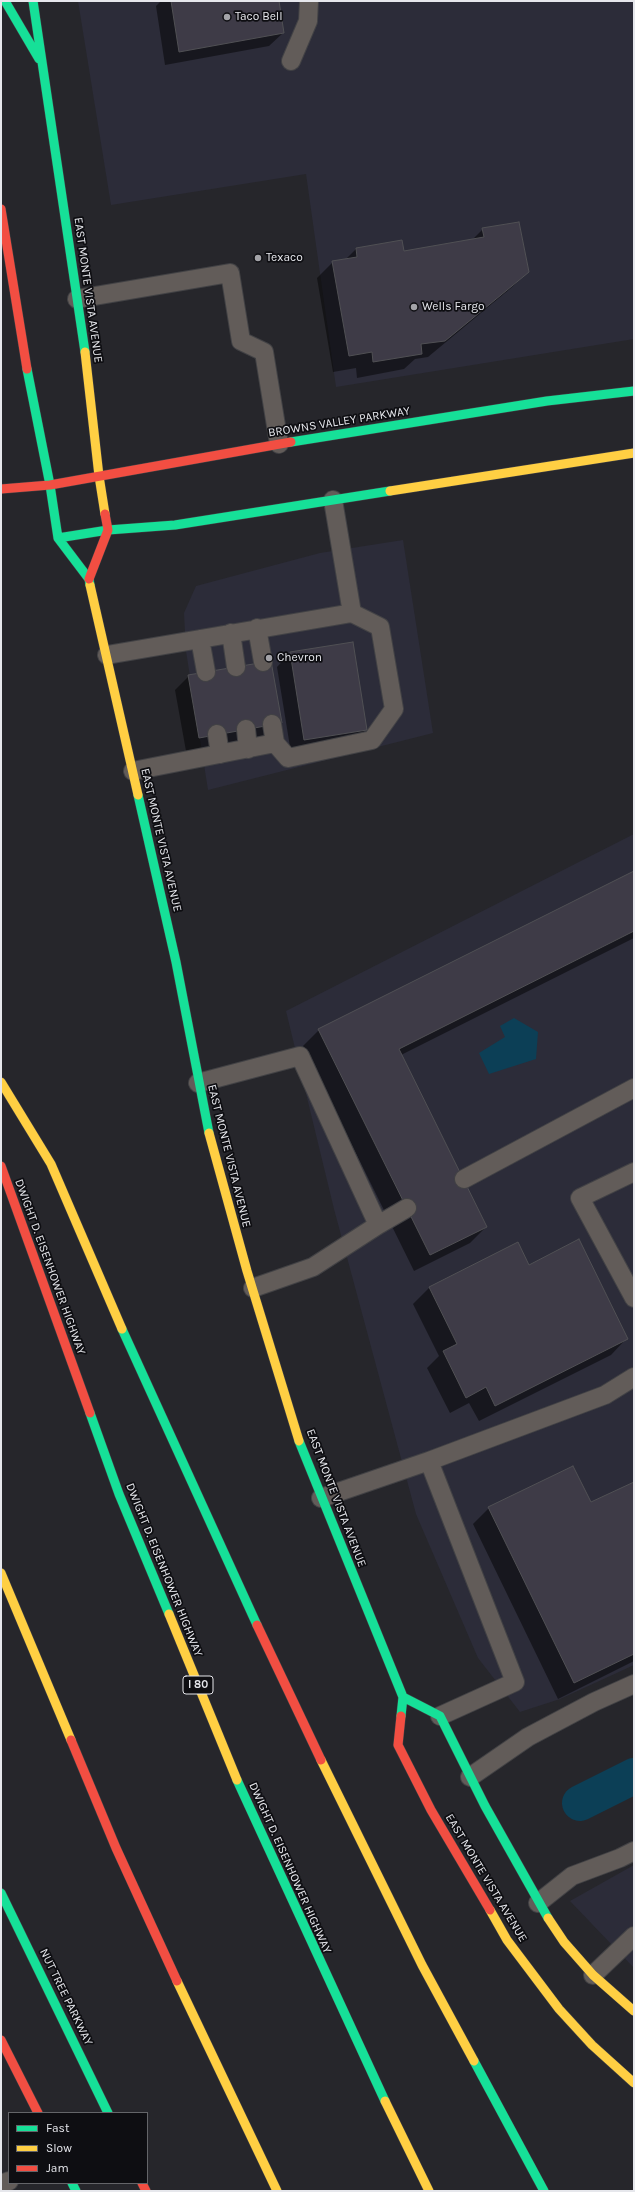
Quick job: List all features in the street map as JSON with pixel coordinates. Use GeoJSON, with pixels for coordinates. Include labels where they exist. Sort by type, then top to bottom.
{"type":"FeatureCollection","features":[{"type":"Feature","properties":{"kind":"main road"},"geometry":{"type":"LineString","coordinates":[[5,1],[14,21],[42,65]]}},
{"type":"Feature","properties":{"kind":"main road","name":"EAST MONTE VISTA AVENUE"},"geometry":{"type":"LineString","coordinates":[[33,1],[87,364],[99,476],[108,530]]}},
{"type":"Feature","properties":{"kind":"main road","name":"EAST MONTE VISTA AVENUE"},"geometry":{"type":"LineString","coordinates":[[1,208],[35,416],[50,485],[58,538],[89,579],[176,962],[206,1122],[253,1288],[302,1452],[403,1698],[398,1745],[431,1810],[503,1934],[559,2009],[592,2045],[634,2083]]}},
{"type":"Feature","properties":{"kind":"main road","name":"BROWNS VALLEY PARKWAY"},"geometry":{"type":"LineString","coordinates":[[1,488],[50,485],[279,444],[547,401],[634,391]]}},
{"type":"Feature","properties":{"kind":"main road"},"geometry":{"type":"LineString","coordinates":[[58,538],[108,530],[175,525],[634,453]]}},
{"type":"Feature","properties":{"kind":"main road"},"geometry":{"type":"LineString","coordinates":[[89,579],[108,530]]}},
{"type":"Feature","properties":{"kind":"main road"},"geometry":{"type":"LineString","coordinates":[[1,1082],[51,1164],[114,1311],[181,1461],[306,1728],[422,1965],[544,2191]]}},
{"type":"Feature","properties":{"kind":"main road","name":"DWIGHT D. EISENHOWER HIGHWAY"},"geometry":{"type":"LineString","coordinates":[[1,1166],[119,1494],[241,1789],[362,2054],[429,2191]]}},
{"type":"Feature","properties":{"kind":"main road"},"geometry":{"type":"LineString","coordinates":[[1,1573],[116,1848],[207,2045],[277,2191]]}},
{"type":"Feature","properties":{"kind":"main road"},"geometry":{"type":"LineString","coordinates":[[403,1698],[440,1716],[470,1777],[538,1903],[564,1942],[593,1975],[634,2011]]}},
{"type":"Feature","properties":{"kind":"main road","name":"NUT TREE PARKWAY"},"geometry":{"type":"LineString","coordinates":[[1,1892],[108,2112]]}},
{"type":"Feature","properties":{"kind":"main road"},"geometry":{"type":"LineString","coordinates":[[1,2040],[37,2112]]}},
{"type":"Feature","properties":{"kind":"lane"},"geometry":{"type":"LineString","coordinates":[[291,61],[308,21],[309,1]]}},
{"type":"Feature","properties":{"kind":"lane"},"geometry":{"type":"LineString","coordinates":[[77,299],[230,273],[241,341],[264,352],[279,444]]}},
{"type":"Feature","properties":{"kind":"lane"},"geometry":{"type":"LineString","coordinates":[[333,500],[352,613]]}},
{"type":"Feature","properties":{"kind":"lane"},"geometry":{"type":"LineString","coordinates":[[107,655],[257,628],[352,613],[380,627],[394,709],[372,740],[288,758],[275,743],[272,724]]}},
{"type":"Feature","properties":{"kind":"lane"},"geometry":{"type":"LineString","coordinates":[[257,628],[263,662]]}},
{"type":"Feature","properties":{"kind":"lane"},"geometry":{"type":"LineString","coordinates":[[231,633],[236,667]]}},
{"type":"Feature","properties":{"kind":"lane"},"geometry":{"type":"LineString","coordinates":[[200,639],[206,672]]}},
{"type":"Feature","properties":{"kind":"lane"},"geometry":{"type":"LineString","coordinates":[[246,729],[248,749]]}},
{"type":"Feature","properties":{"kind":"lane"},"geometry":{"type":"LineString","coordinates":[[217,734],[220,754]]}},
{"type":"Feature","properties":{"kind":"lane"},"geometry":{"type":"LineString","coordinates":[[133,771],[275,743]]}},
{"type":"Feature","properties":{"kind":"lane"},"geometry":{"type":"LineString","coordinates":[[198,1083],[300,1056],[378,1225]]}},
{"type":"Feature","properties":{"kind":"lane"},"geometry":{"type":"LineString","coordinates":[[464,1179],[634,1088]]}},
{"type":"Feature","properties":{"kind":"lane"},"geometry":{"type":"LineString","coordinates":[[634,1172],[580,1198],[634,1298]]}},
{"type":"Feature","properties":{"kind":"lane"},"geometry":{"type":"LineString","coordinates":[[253,1288],[313,1267],[407,1208]]}},
{"type":"Feature","properties":{"kind":"lane"},"geometry":{"type":"LineString","coordinates":[[321,1498],[429,1461],[604,1395],[634,1377]]}},
{"type":"Feature","properties":{"kind":"lane"},"geometry":{"type":"LineString","coordinates":[[429,1461],[515,1682],[440,1716]]}},
{"type":"Feature","properties":{"kind":"lane"},"geometry":{"type":"LineString","coordinates":[[470,1777],[528,1737],[594,1702],[634,1684]]}},
{"type":"Feature","properties":{"kind":"lane"},"geometry":{"type":"LineString","coordinates":[[538,1903],[572,1876],[620,1858],[634,1851]]}},
{"type":"Feature","properties":{"kind":"lane"},"geometry":{"type":"LineString","coordinates":[[593,1975],[634,1936]]}},
{"type":"Feature","properties":{"kind":"shaded area"},"geometry":{"type":"Polygon","coordinates":[[[78,1],[634,1],[634,339],[336,387],[306,174],[111,205],[78,1]]]}},
{"type":"Feature","properties":{"kind":"shaded area"},"geometry":{"type":"Polygon","coordinates":[[[403,540],[433,733],[208,790],[186,651],[184,613],[196,586],[320,553],[403,540]]]}},
{"type":"Feature","properties":{"kind":"shaded area"},"geometry":{"type":"Polygon","coordinates":[[[634,834],[634,1665],[560,1699],[520,1712],[478,1658],[416,1514],[334,1209],[286,1011],[634,834]]]}},
{"type":"Feature","properties":{"kind":"shaded area"},"geometry":{"type":"Polygon","coordinates":[[[634,1865],[634,1968],[570,1901],[634,1865]]]}},
{"type":"Feature","properties":{"kind":"water"},"geometry":{"type":"Polygon","coordinates":[[[514,1018],[538,1032],[536,1059],[489,1074],[479,1053],[505,1037],[500,1026],[514,1018]]]}},
{"type":"Feature","properties":{"kind":"building","name":"Taco Bell"},"geometry":{"type":"Polygon","coordinates":[[[171,1],[279,1],[284,33],[179,52],[171,1]]]}},
{"type":"Feature","properties":{"kind":"building","name":"Wells Fargo"},"geometry":{"type":"Polygon","coordinates":[[[519,222],[529,272],[445,341],[421,344],[422,354],[373,362],[372,352],[349,356],[332,261],[357,257],[356,248],[402,240],[404,251],[484,237],[482,228],[519,222]]]}},
{"type":"Feature","properties":{"kind":"building"},"geometry":{"type":"Polygon","coordinates":[[[353,642],[367,730],[304,740],[290,652],[353,642]]]}},
{"type":"Feature","properties":{"kind":"building"},"geometry":{"type":"Polygon","coordinates":[[[271,661],[282,723],[199,738],[188,675],[271,661]]]}},
{"type":"Feature","properties":{"kind":"building"},"geometry":{"type":"Polygon","coordinates":[[[634,871],[634,931],[399,1049],[487,1227],[430,1255],[318,1029],[634,871]]]}},
{"type":"Feature","properties":{"kind":"building"},"geometry":{"type":"Polygon","coordinates":[[[579,1239],[628,1339],[495,1406],[486,1387],[466,1398],[443,1351],[457,1344],[429,1287],[518,1242],[529,1265],[579,1239]]]}},
{"type":"Feature","properties":{"kind":"building"},"geometry":{"type":"Polygon","coordinates":[[[573,1466],[591,1502],[634,1482],[634,1654],[574,1683],[488,1507],[573,1466]]]}},
{"type":"Feature","properties":{"kind":"waterway"},"geometry":{"type":"LineString","coordinates":[[580,1803],[634,1776]]}},
{"type":"Feature","properties":{"kind":"traffic: fast"},"geometry":{"type":"LineString","coordinates":[[5,1],[39,59]]}},
{"type":"Feature","properties":{"kind":"traffic: fast"},"geometry":{"type":"LineString","coordinates":[[33,1],[85,352]]}},
{"type":"Feature","properties":{"kind":"traffic: fast"},"geometry":{"type":"LineString","coordinates":[[27,369],[50,485],[58,538],[89,579],[90,585]]}},
{"type":"Feature","properties":{"kind":"traffic: fast"},"geometry":{"type":"LineString","coordinates":[[291,442],[547,401],[634,391]]}},
{"type":"Feature","properties":{"kind":"traffic: fast"},"geometry":{"type":"LineString","coordinates":[[58,538],[108,530],[175,525],[390,491]]}},
{"type":"Feature","properties":{"kind":"traffic: fast"},"geometry":{"type":"LineString","coordinates":[[138,795],[176,962],[209,1133]]}},
{"type":"Feature","properties":{"kind":"traffic: fast"},"geometry":{"type":"LineString","coordinates":[[122,1329],[257,1625]]}},
{"type":"Feature","properties":{"kind":"traffic: fast"},"geometry":{"type":"LineString","coordinates":[[90,1413],[119,1494],[169,1614]]}},
{"type":"Feature","properties":{"kind":"traffic: fast"},"geometry":{"type":"LineString","coordinates":[[299,1441],[403,1697],[401,1716]]}},
{"type":"Feature","properties":{"kind":"traffic: fast"},"geometry":{"type":"LineString","coordinates":[[403,1697],[440,1716],[485,1806],[548,1918]]}},
{"type":"Feature","properties":{"kind":"traffic: fast"},"geometry":{"type":"LineString","coordinates":[[237,1780],[385,2101]]}},
{"type":"Feature","properties":{"kind":"traffic: fast"},"geometry":{"type":"LineString","coordinates":[[1,1893],[108,2112]]}},
{"type":"Feature","properties":{"kind":"traffic: fast"},"geometry":{"type":"LineString","coordinates":[[474,2061],[544,2191]]}},
{"type":"Feature","properties":{"kind":"traffic: fast"},"geometry":{"type":"LineString","coordinates":[[72,2184],[76,2191]]}},
{"type":"Feature","properties":{"kind":"traffic: slow"},"geometry":{"type":"LineString","coordinates":[[85,352],[99,476],[105,514]]}},
{"type":"Feature","properties":{"kind":"traffic: slow"},"geometry":{"type":"LineString","coordinates":[[390,491],[634,453]]}},
{"type":"Feature","properties":{"kind":"traffic: slow"},"geometry":{"type":"LineString","coordinates":[[90,585],[138,795]]}},
{"type":"Feature","properties":{"kind":"traffic: slow"},"geometry":{"type":"LineString","coordinates":[[1,1082],[51,1164],[122,1329]]}},
{"type":"Feature","properties":{"kind":"traffic: slow"},"geometry":{"type":"LineString","coordinates":[[209,1133],[247,1271],[299,1441]]}},
{"type":"Feature","properties":{"kind":"traffic: slow"},"geometry":{"type":"LineString","coordinates":[[1,1573],[71,1740]]}},
{"type":"Feature","properties":{"kind":"traffic: slow"},"geometry":{"type":"LineString","coordinates":[[169,1614],[237,1780]]}},
{"type":"Feature","properties":{"kind":"traffic: slow"},"geometry":{"type":"LineString","coordinates":[[321,1760],[422,1965],[474,2061]]}},
{"type":"Feature","properties":{"kind":"traffic: slow"},"geometry":{"type":"LineString","coordinates":[[490,1910],[507,1940],[559,2009],[592,2045],[634,2083]]}},
{"type":"Feature","properties":{"kind":"traffic: slow"},"geometry":{"type":"LineString","coordinates":[[548,1918],[564,1942],[593,1975],[634,2011]]}},
{"type":"Feature","properties":{"kind":"traffic: slow"},"geometry":{"type":"LineString","coordinates":[[177,1981],[277,2191]]}},
{"type":"Feature","properties":{"kind":"traffic: slow"},"geometry":{"type":"LineString","coordinates":[[385,2101],[429,2191]]}},
{"type":"Feature","properties":{"kind":"traffic: jam"},"geometry":{"type":"LineString","coordinates":[[1,209],[27,369]]}},
{"type":"Feature","properties":{"kind":"traffic: jam"},"geometry":{"type":"LineString","coordinates":[[50,485],[291,442]]}},
{"type":"Feature","properties":{"kind":"traffic: jam"},"geometry":{"type":"LineString","coordinates":[[1,489],[50,485]]}},
{"type":"Feature","properties":{"kind":"traffic: jam"},"geometry":{"type":"LineString","coordinates":[[89,579],[108,530],[105,514]]}},
{"type":"Feature","properties":{"kind":"traffic: jam"},"geometry":{"type":"LineString","coordinates":[[1,1166],[90,1413]]}},
{"type":"Feature","properties":{"kind":"traffic: jam"},"geometry":{"type":"LineString","coordinates":[[257,1625],[321,1760]]}},
{"type":"Feature","properties":{"kind":"traffic: jam"},"geometry":{"type":"LineString","coordinates":[[401,1716],[398,1745],[431,1810],[490,1910]]}},
{"type":"Feature","properties":{"kind":"traffic: jam"},"geometry":{"type":"LineString","coordinates":[[71,1740],[116,1848],[177,1981]]}},
{"type":"Feature","properties":{"kind":"traffic: jam"},"geometry":{"type":"LineString","coordinates":[[1,2040],[37,2112]]}},
{"type":"Feature","properties":{"kind":"traffic: jam"},"geometry":{"type":"LineString","coordinates":[[142,2184],[146,2191]]}},
{"type":"Feature","properties":{"kind":"place","name":"Taco Bell"},"geometry":{"type":"Point","coordinates":[227,17]}},
{"type":"Feature","properties":{"kind":"place","name":"Texaco"},"geometry":{"type":"Point","coordinates":[258,258]}},
{"type":"Feature","properties":{"kind":"place","name":"Wells Fargo"},"geometry":{"type":"Point","coordinates":[414,307]}},
{"type":"Feature","properties":{"kind":"place","name":"Chevron"},"geometry":{"type":"Point","coordinates":[269,658]}}]}
